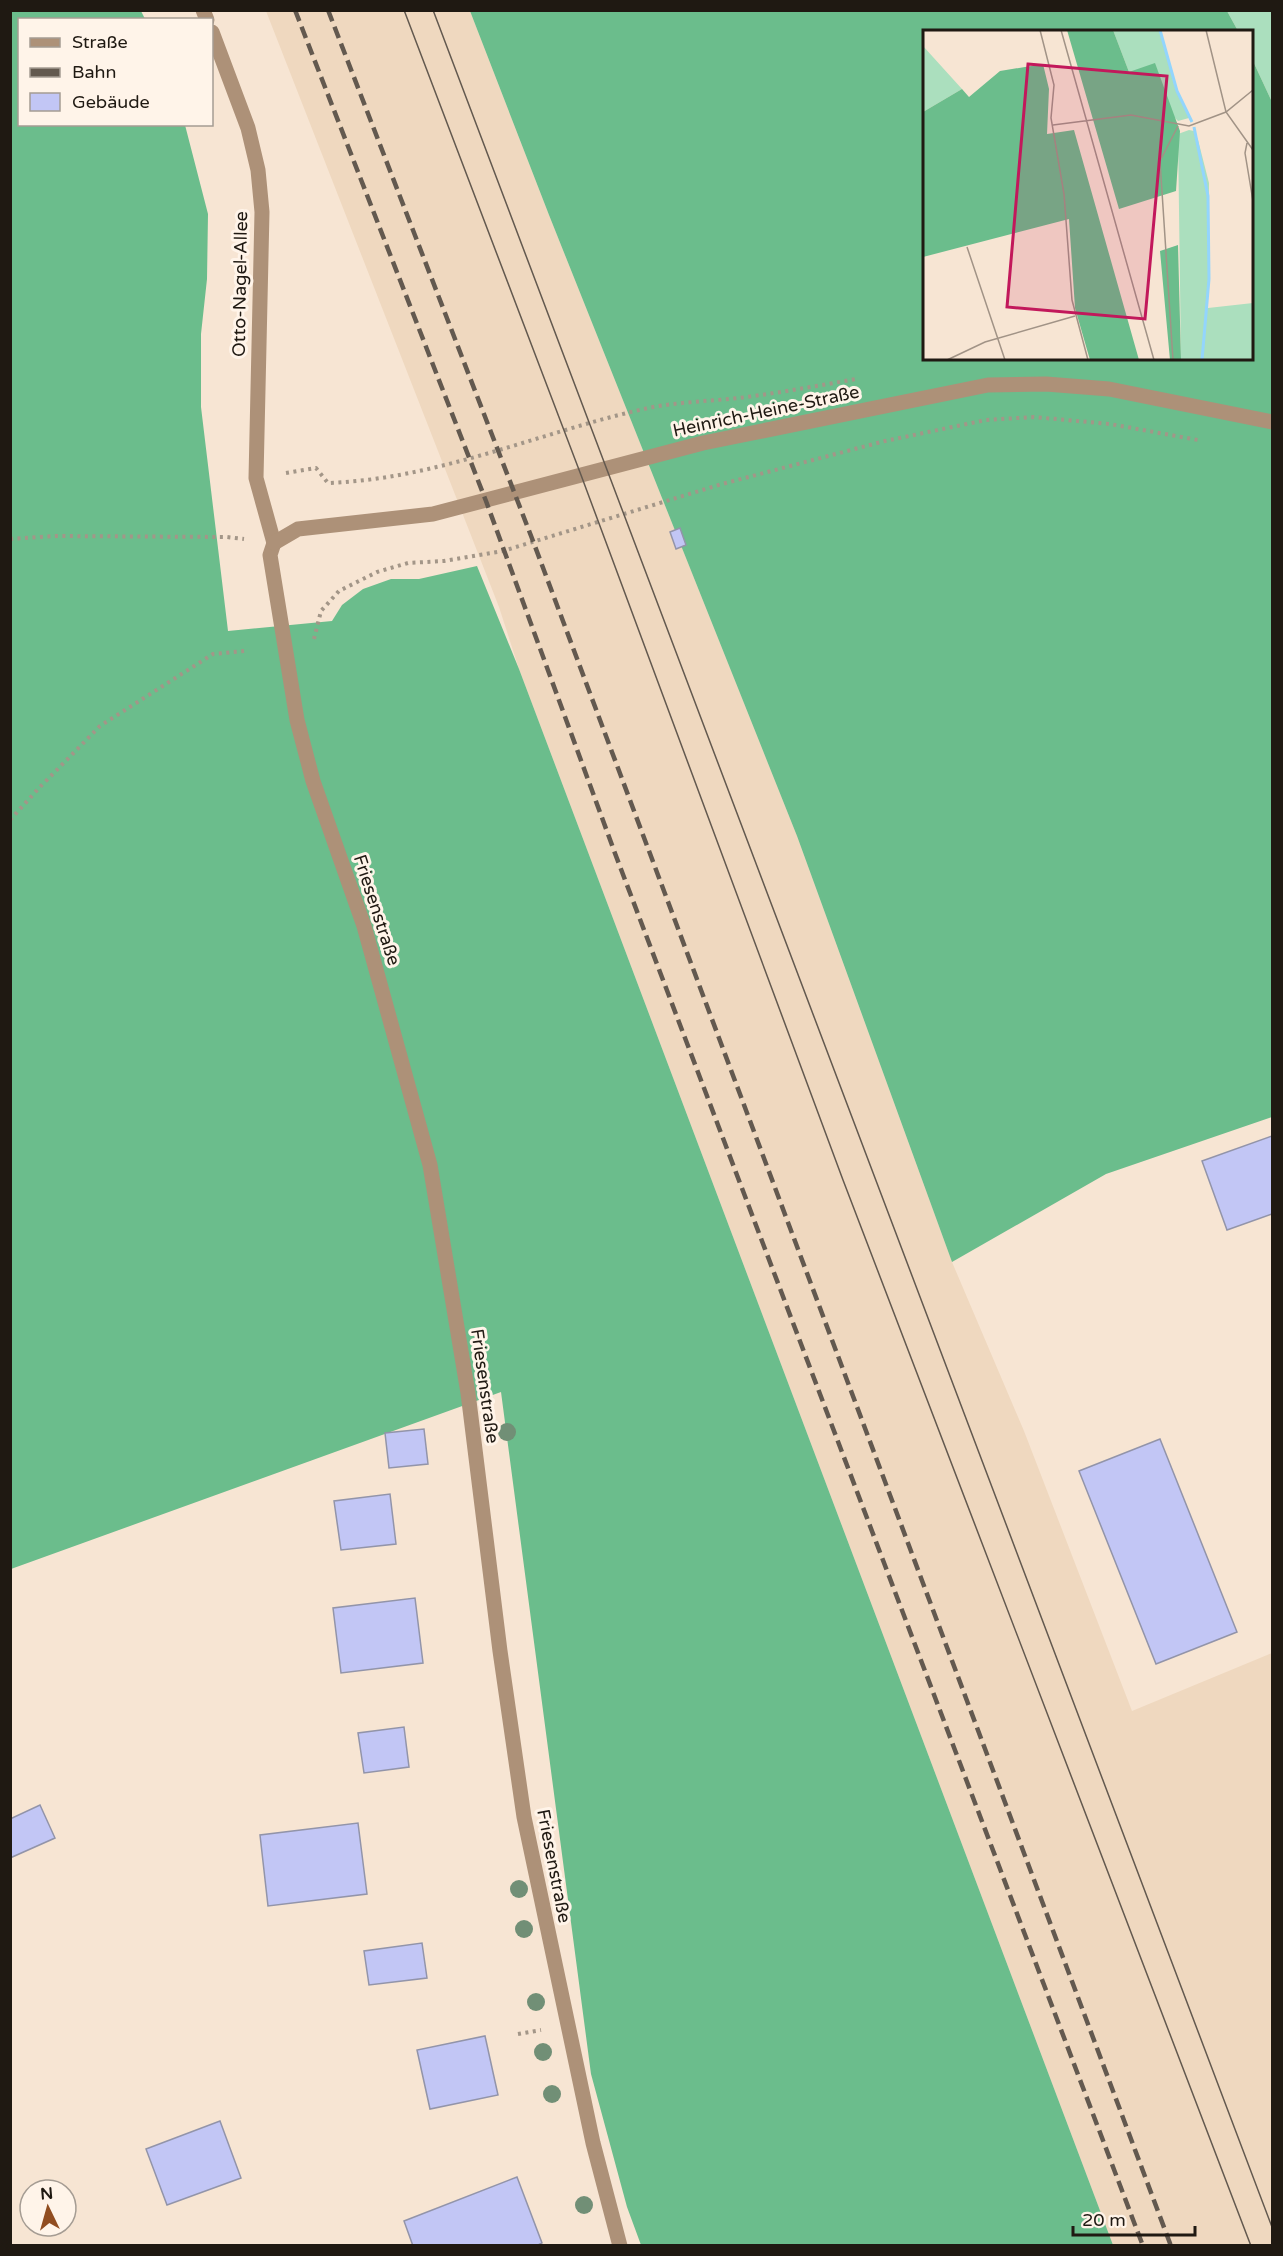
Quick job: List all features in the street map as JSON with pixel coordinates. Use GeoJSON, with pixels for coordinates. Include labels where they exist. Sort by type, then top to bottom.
{"type":"FeatureCollection","features":[{"type":"Feature","properties":{"kind":"street","name":"Otto-Nagel-Allee"},"geometry":{"type":"LineString","coordinates":[[213,35],[248,128],[258,170],[261,202],[256,478],[274,543]]}},
{"type":"Feature","properties":{"kind":"street","name":"Heinrich-Heine-Straße"},"geometry":{"type":"LineString","coordinates":[[274,543],[298,529],[433,514],[704,443],[988,385],[1046,384],[1109,389],[1272,422]]}},
{"type":"Feature","properties":{"kind":"street","name":"Friesenstraße"},"geometry":{"type":"LineString","coordinates":[[274,543],[270,555],[297,720],[313,781],[364,926],[430,1165],[468,1394],[500,1651],[524,1817],[592,2143],[620,2246]]}},
{"type":"Feature","properties":{"kind":"path"},"geometry":{"type":"LineString","coordinates":[[256,478],[316,468],[328,483],[354,482],[419,471],[469,459],[654,407],[741,398],[864,378]]}},
{"type":"Feature","properties":{"kind":"path"},"geometry":{"type":"LineString","coordinates":[[285,646],[314,641],[321,611],[339,591],[377,572],[408,563],[444,561],[503,550],[723,484],[885,441],[986,420],[1034,417],[1110,424],[1203,440]]}},
{"type":"Feature","properties":{"kind":"path"},"geometry":{"type":"LineString","coordinates":[[10,539],[55,536],[226,537]]}},
{"type":"Feature","properties":{"kind":"path"},"geometry":{"type":"LineString","coordinates":[[10,820],[100,726],[213,654],[244,651]]}},
{"type":"Feature","properties":{"kind":"shaded area"},"geometry":{"type":"Polygon","coordinates":[[[266,11],[470,11],[797,836],[952,1262],[1024,1431],[1132,1711],[1272,1653],[1272,2245],[1113,2245],[519,669],[499,607],[266,11]]]}},
{"type":"Feature","properties":{"kind":"green space"},"geometry":{"type":"Polygon","coordinates":[[[24,10],[141,11],[144,18],[18,18],[18,126],[185,126],[208,214],[207,279],[201,334],[201,407],[228,631],[332,621],[342,605],[363,589],[391,579],[419,579],[477,566],[519,669],[1113,2245],[641,2245],[627,2207],[591,2074],[501,1392],[11,1569],[10,12],[24,10]]]}},
{"type":"Feature","properties":{"kind":"green space"},"geometry":{"type":"Polygon","coordinates":[[[470,11],[1227,11],[1237,30],[923,30],[923,360],[1253,360],[1253,61],[1272,102],[1272,1117],[1106,1174],[952,1262],[797,836],[470,11]]]}},
{"type":"Feature","properties":{"kind":"green space"},"geometry":{"type":"Polygon","coordinates":[[[1227,11],[1272,11],[1272,102],[1253,61],[1253,30],[1237,30],[1227,11]]]}},
{"type":"Feature","properties":{"kind":"building"},"geometry":{"type":"Polygon","coordinates":[[[680,528],[686,545],[676,549],[670,532],[680,528]]]}},
{"type":"Feature","properties":{"kind":"building"},"geometry":{"type":"Polygon","coordinates":[[[1272,1136],[1272,1214],[1227,1230],[1202,1161],[1272,1136]]]}},
{"type":"Feature","properties":{"kind":"building"},"geometry":{"type":"Polygon","coordinates":[[[424,1429],[428,1464],[389,1468],[385,1433],[424,1429]]]}},
{"type":"Feature","properties":{"kind":"building"},"geometry":{"type":"Polygon","coordinates":[[[1160,1439],[1237,1632],[1156,1664],[1079,1471],[1160,1439]]]}},
{"type":"Feature","properties":{"kind":"building"},"geometry":{"type":"Polygon","coordinates":[[[390,1494],[396,1544],[341,1550],[334,1501],[390,1494]]]}},
{"type":"Feature","properties":{"kind":"building"},"geometry":{"type":"Polygon","coordinates":[[[415,1598],[423,1663],[341,1673],[333,1608],[415,1598]]]}},
{"type":"Feature","properties":{"kind":"building"},"geometry":{"type":"Polygon","coordinates":[[[404,1727],[409,1767],[364,1773],[358,1733],[404,1727]]]}},
{"type":"Feature","properties":{"kind":"building"},"geometry":{"type":"Polygon","coordinates":[[[40,1805],[55,1838],[10,1858],[10,1819],[40,1805]]]}},
{"type":"Feature","properties":{"kind":"building"},"geometry":{"type":"Polygon","coordinates":[[[358,1823],[367,1894],[268,1906],[260,1835],[358,1823]]]}},
{"type":"Feature","properties":{"kind":"building"},"geometry":{"type":"Polygon","coordinates":[[[422,1943],[427,1978],[369,1985],[364,1951],[422,1943]]]}},
{"type":"Feature","properties":{"kind":"building"},"geometry":{"type":"Polygon","coordinates":[[[485,2036],[498,2095],[430,2109],[417,2050],[485,2036]]]}},
{"type":"Feature","properties":{"kind":"building"},"geometry":{"type":"Polygon","coordinates":[[[220,2121],[241,2178],[167,2205],[146,2149],[220,2121]]]}},
{"type":"Feature","properties":{"kind":"building"},"geometry":{"type":"Polygon","coordinates":[[[517,2177],[542,2243],[536,2246],[413,2246],[404,2221],[517,2177]]]}},
{"type":"Feature","properties":{"kind":"tram line"},"geometry":{"type":"LineString","coordinates":[[404,10],[581,475],[843,1180],[1251,2246]]}},
{"type":"Feature","properties":{"kind":"tram line"},"geometry":{"type":"LineString","coordinates":[[433,10],[1272,2227]]}},
{"type":"Feature","properties":{"kind":"railway"},"geometry":{"type":"LineString","coordinates":[[295,10],[486,501],[616,856],[1143,2246]]}},
{"type":"Feature","properties":{"kind":"railway"},"geometry":{"type":"LineString","coordinates":[[328,10],[533,541],[1171,2246]]}}]}
